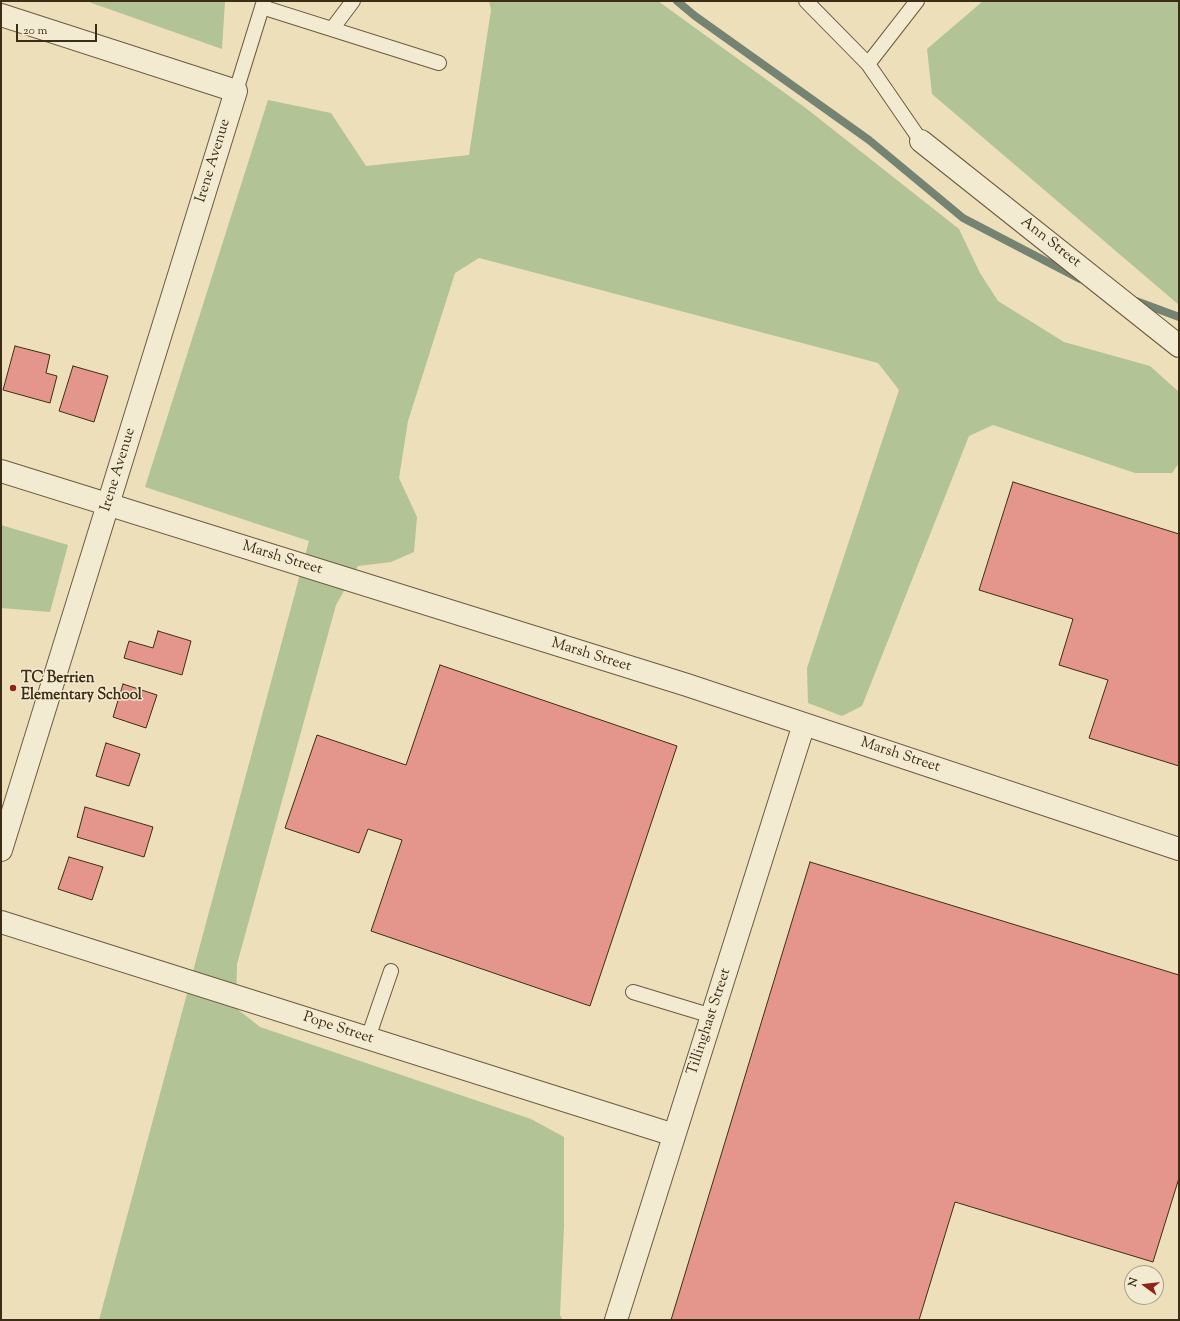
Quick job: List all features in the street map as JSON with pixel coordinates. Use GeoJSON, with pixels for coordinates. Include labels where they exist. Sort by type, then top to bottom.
{"type":"FeatureCollection","features":[{"type":"Feature","properties":{"kind":"street"},"geometry":{"type":"LineString","coordinates":[[1,15],[236,90]]}},
{"type":"Feature","properties":{"kind":"street","name":"Irene Avenue"},"geometry":{"type":"LineString","coordinates":[[1,850],[236,90]]}},
{"type":"Feature","properties":{"kind":"street","name":"Ann Street"},"geometry":{"type":"LineString","coordinates":[[921,141],[1179,346]]}},
{"type":"Feature","properties":{"kind":"street","name":"Marsh Street"},"geometry":{"type":"LineString","coordinates":[[1,471],[680,683],[1179,849]]}},
{"type":"Feature","properties":{"kind":"street","name":"Tillinghast Street"},"geometry":{"type":"LineString","coordinates":[[616,1320],[804,724]]}},
{"type":"Feature","properties":{"kind":"street","name":"Pope Street"},"geometry":{"type":"LineString","coordinates":[[1,922],[674,1135]]}},
{"type":"Feature","properties":{"kind":"lane"},"geometry":{"type":"LineString","coordinates":[[332,29],[353,1]]}},
{"type":"Feature","properties":{"kind":"lane"},"geometry":{"type":"LineString","coordinates":[[806,1],[868,64],[921,141]]}},
{"type":"Feature","properties":{"kind":"lane"},"geometry":{"type":"LineString","coordinates":[[868,64],[918,1]]}},
{"type":"Feature","properties":{"kind":"lane"},"geometry":{"type":"LineString","coordinates":[[236,90],[263,4],[332,29],[439,63]]}},
{"type":"Feature","properties":{"kind":"lane"},"geometry":{"type":"LineString","coordinates":[[368,1038],[391,971]]}},
{"type":"Feature","properties":{"kind":"lane"},"geometry":{"type":"LineString","coordinates":[[633,992],[712,1016]]}},
{"type":"Feature","properties":{"kind":"green space"},"geometry":{"type":"Polygon","coordinates":[[[86,1],[225,1],[222,49],[86,1]]]}},
{"type":"Feature","properties":{"kind":"green space"},"geometry":{"type":"Polygon","coordinates":[[[489,1],[658,1],[807,109],[959,229],[980,273],[998,301],[1064,342],[1150,366],[1179,392],[1179,463],[1172,473],[1135,473],[993,425],[969,436],[862,706],[842,716],[808,703],[807,668],[899,390],[878,363],[479,258],[455,273],[408,421],[399,478],[417,517],[414,552],[391,562],[358,566],[336,605],[237,964],[236,1008],[260,1027],[531,1119],[564,1137],[564,1226],[560,1315],[563,1320],[99,1320],[309,541],[145,487],[268,100],[331,113],[366,166],[469,155],[491,10],[489,1]]]}},
{"type":"Feature","properties":{"kind":"green space"},"geometry":{"type":"Polygon","coordinates":[[[983,1],[1179,1],[1179,305],[932,94],[927,49],[983,1]]]}},
{"type":"Feature","properties":{"kind":"green space"},"geometry":{"type":"Polygon","coordinates":[[[1,525],[68,545],[50,612],[1,608],[1,525]]]}},
{"type":"Feature","properties":{"kind":"building"},"geometry":{"type":"Polygon","coordinates":[[[15,346],[50,355],[46,373],[57,376],[50,403],[3,390],[15,346]]]}},
{"type":"Feature","properties":{"kind":"building"},"geometry":{"type":"Polygon","coordinates":[[[73,366],[108,376],[94,422],[59,411],[73,366]]]}},
{"type":"Feature","properties":{"kind":"building"},"geometry":{"type":"Polygon","coordinates":[[[1013,482],[1179,534],[1179,766],[1089,738],[1108,680],[1059,665],[1073,619],[979,590],[1013,482]]]}},
{"type":"Feature","properties":{"kind":"building"},"geometry":{"type":"Polygon","coordinates":[[[158,631],[191,641],[182,675],[124,658],[129,641],[153,648],[158,631]]]}},
{"type":"Feature","properties":{"kind":"building"},"geometry":{"type":"Polygon","coordinates":[[[440,665],[677,746],[590,1006],[371,931],[402,840],[368,829],[359,853],[285,828],[317,735],[406,765],[440,665]]]}},
{"type":"Feature","properties":{"kind":"building"},"geometry":{"type":"Polygon","coordinates":[[[123,684],[157,695],[146,728],[113,717],[123,684]]]}},
{"type":"Feature","properties":{"kind":"building"},"geometry":{"type":"Polygon","coordinates":[[[106,743],[140,754],[129,786],[96,776],[106,743]]]}},
{"type":"Feature","properties":{"kind":"building"},"geometry":{"type":"Polygon","coordinates":[[[85,807],[153,827],[144,857],[77,837],[85,807]]]}},
{"type":"Feature","properties":{"kind":"building"},"geometry":{"type":"Polygon","coordinates":[[[69,857],[103,867],[92,900],[58,889],[69,857]]]}},
{"type":"Feature","properties":{"kind":"building"},"geometry":{"type":"Polygon","coordinates":[[[810,862],[1179,975],[1179,1178],[1153,1262],[955,1202],[919,1320],[671,1320],[810,862]]]}},
{"type":"Feature","properties":{"kind":"waterway"},"geometry":{"type":"LineString","coordinates":[[677,1],[695,16],[869,140],[963,218],[1080,279]]}},
{"type":"Feature","properties":{"kind":"waterway"},"geometry":{"type":"LineString","coordinates":[[1136,301],[1179,317]]}},
{"type":"Feature","properties":{"kind":"place","name":"TC Berrien Elementary School"},"geometry":{"type":"Point","coordinates":[13,688]}}]}
